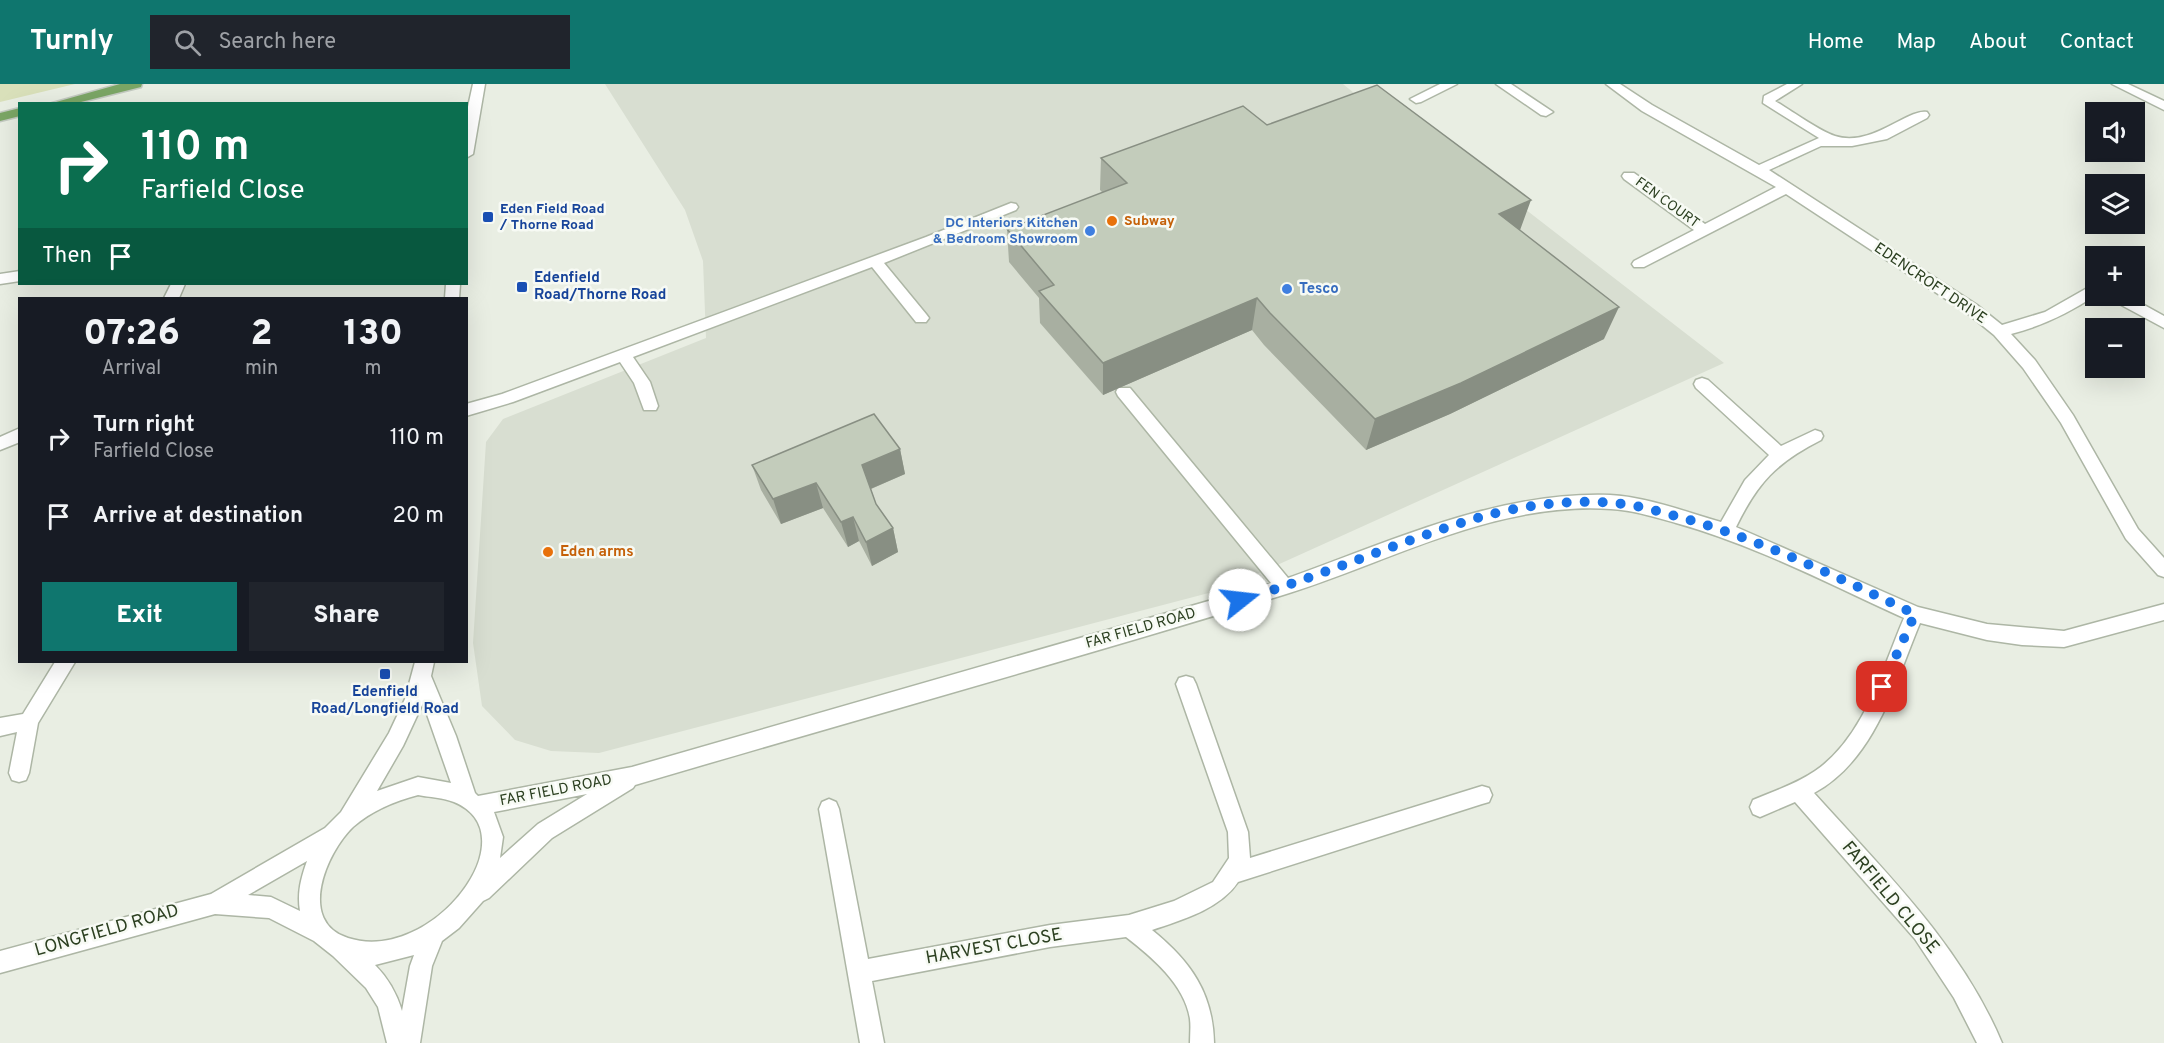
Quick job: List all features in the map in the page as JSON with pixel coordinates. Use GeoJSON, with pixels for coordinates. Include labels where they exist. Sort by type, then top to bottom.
{"type":"FeatureCollection","features":[{"type":"Feature","properties":{"kind":"main road"},"geometry":{"type":"LineString","coordinates":[[63,102],[136,84]]}},
{"type":"Feature","properties":{"kind":"main road"},"geometry":{"type":"LineString","coordinates":[[0,117],[18,112]]}},
{"type":"Feature","properties":{"kind":"street"},"geometry":{"type":"LineString","coordinates":[[468,143],[479,84]]}},
{"type":"Feature","properties":{"kind":"street"},"geometry":{"type":"LineString","coordinates":[[1416,99],[1451,84]]}},
{"type":"Feature","properties":{"kind":"street"},"geometry":{"type":"LineString","coordinates":[[1502,84],[1546,112]]}},
{"type":"Feature","properties":{"kind":"street","name":"EDENCROFT DRIVE"},"geometry":{"type":"LineString","coordinates":[[1612,84],[1647,108],[1759,170],[1972,309],[1999,331],[2029,364],[2067,419],[2132,534],[2164,570]]}},
{"type":"Feature","properties":{"kind":"street"},"geometry":{"type":"LineString","coordinates":[[1796,84],[1769,99],[1769,103],[1832,140]]}},
{"type":"Feature","properties":{"kind":"street"},"geometry":{"type":"LineString","coordinates":[[2118,84],[2164,106]]}},
{"type":"Feature","properties":{"kind":"street"},"geometry":{"type":"LineString","coordinates":[[1759,170],[1818,142],[1832,140],[1852,142],[1882,136],[1922,115]]}},
{"type":"Feature","properties":{"kind":"street","name":"FEN COURT"},"geometry":{"type":"LineString","coordinates":[[1629,176],[1704,230]]}},
{"type":"Feature","properties":{"kind":"street","name":"FEN COURT"},"geometry":{"type":"LineString","coordinates":[[1639,264],[1786,188]]}},
{"type":"Feature","properties":{"kind":"street"},"geometry":{"type":"LineString","coordinates":[[468,409],[507,398],[623,355],[875,261],[1011,207]]}},
{"type":"Feature","properties":{"kind":"street"},"geometry":{"type":"LineString","coordinates":[[875,261],[921,318]]}},
{"type":"Feature","properties":{"kind":"street"},"geometry":{"type":"LineString","coordinates":[[0,279],[18,276]]}},
{"type":"Feature","properties":{"kind":"street"},"geometry":{"type":"LineString","coordinates":[[1999,331],[2032,324],[2054,315],[2085,295]]}},
{"type":"Feature","properties":{"kind":"street"},"geometry":{"type":"LineString","coordinates":[[2134,306],[2164,323]]}},
{"type":"Feature","properties":{"kind":"street"},"geometry":{"type":"LineString","coordinates":[[623,355],[642,382],[650,406]]}},
{"type":"Feature","properties":{"kind":"street"},"geometry":{"type":"LineString","coordinates":[[1702,384],[1780,455]]}},
{"type":"Feature","properties":{"kind":"street"},"geometry":{"type":"LineString","coordinates":[[1124,392],[1285,587]]}},
{"type":"Feature","properties":{"kind":"street"},"geometry":{"type":"LineString","coordinates":[[0,444],[18,435]]}},
{"type":"Feature","properties":{"kind":"street"},"geometry":{"type":"LineString","coordinates":[[1726,530],[1747,487],[1762,468],[1780,455],[1815,436]]}},
{"type":"Feature","properties":{"kind":"street","name":"FAR FIELD ROAD"},"geometry":{"type":"LineString","coordinates":[[472,800],[632,776],[1285,587],[1477,518],[1524,508],[1570,503],[1612,502],[1657,511],[1726,530],[1915,614],[1987,632],[2022,637],[2064,639],[2164,612]]}},
{"type":"Feature","properties":{"kind":"street"},"geometry":{"type":"LineString","coordinates":[[1760,807],[1829,773],[1850,752],[1860,738],[1915,614]]}},
{"type":"Feature","properties":{"kind":"street"},"geometry":{"type":"LineString","coordinates":[[20,773],[29,720],[64,663]]}},
{"type":"Feature","properties":{"kind":"street"},"geometry":{"type":"LineString","coordinates":[[423,670],[472,800]]}},
{"type":"Feature","properties":{"kind":"street"},"geometry":{"type":"LineString","coordinates":[[399,1043],[388,1002],[374,980],[340,948],[320,933],[308,906],[309,878],[322,849],[340,827],[386,759],[423,670]]}},
{"type":"Feature","properties":{"kind":"street","name":"HARVEST CLOSE"},"geometry":{"type":"LineString","coordinates":[[859,972],[1050,936],[1129,926],[1178,911],[1221,889],[1240,860],[1238,832],[1186,684]]}},
{"type":"Feature","properties":{"kind":"street"},"geometry":{"type":"LineString","coordinates":[[0,727],[29,720]]}},
{"type":"Feature","properties":{"kind":"street","name":"FAR FIELD ROAD"},"geometry":{"type":"LineString","coordinates":[[472,901],[545,831],[632,776]]}},
{"type":"Feature","properties":{"kind":"street"},"geometry":{"type":"LineString","coordinates":[[340,827],[369,804],[409,788],[443,787],[472,800],[484,812],[493,836],[493,850],[482,884],[472,901],[459,916],[433,935],[401,950],[368,955],[340,948]]}},
{"type":"Feature","properties":{"kind":"street","name":"FARFIELD CLOSE"},"geometry":{"type":"LineString","coordinates":[[1798,790],[1923,931],[1962,990],[1990,1043]]}},
{"type":"Feature","properties":{"kind":"street","name":"HARVEST CLOSE"},"geometry":{"type":"LineString","coordinates":[[1231,874],[1482,795]]}},
{"type":"Feature","properties":{"kind":"street"},"geometry":{"type":"LineString","coordinates":[[829,809],[872,1043]]}},
{"type":"Feature","properties":{"kind":"street","name":"LONGFIELD ROAD"},"geometry":{"type":"LineString","coordinates":[[0,962],[215,903],[340,827]]}},
{"type":"Feature","properties":{"kind":"street","name":"LONGFIELD ROAD"},"geometry":{"type":"LineString","coordinates":[[215,903],[271,908],[320,933]]}},
{"type":"Feature","properties":{"kind":"street"},"geometry":{"type":"LineString","coordinates":[[1129,926],[1155,945],[1174,965],[1190,991],[1202,1018],[1202,1043]]}},
{"type":"Feature","properties":{"kind":"street"},"geometry":{"type":"LineString","coordinates":[[408,1043],[422,966],[433,935]]}},
{"type":"Feature","properties":{"kind":"shaded area"},"geometry":{"type":"Polygon","coordinates":[[[605,84],[1343,84],[1360,98],[1375,93],[1724,363],[1224,589],[599,753],[551,751],[515,740],[482,706],[473,643],[486,442],[503,419],[706,338],[703,261],[685,210],[605,84]]]}},
{"type":"Feature","properties":{"kind":"green space"},"geometry":{"type":"Polygon","coordinates":[[[0,84],[75,84],[0,102],[0,84]]]}},
{"type":"Feature","properties":{"kind":"building","name":"Tesco"},"geometry":{"type":"Polygon","coordinates":[[[1377,85],[1531,200],[1499,214],[1619,307],[1461,383],[1375,419],[1257,298],[1103,363],[1039,291],[1054,285],[1007,229],[1127,183],[1101,158],[1243,106],[1267,125],[1377,85]]]}},
{"type":"Feature","properties":{"kind":"building"},"geometry":{"type":"Polygon","coordinates":[[[874,414],[900,449],[862,465],[876,504],[893,528],[866,542],[853,517],[841,522],[816,483],[773,499],[752,465],[874,414]]]}},
{"type":"Feature","properties":{"kind":"place","name":"Eden Field Road / Thorne Road"},"geometry":{"type":"Point","coordinates":[488,217]}},
{"type":"Feature","properties":{"kind":"place","name":"Subway"},"geometry":{"type":"Point","coordinates":[1112,221]}},
{"type":"Feature","properties":{"kind":"place","name":"DC Interiors Kitchen & Bedroom Showroom"},"geometry":{"type":"Point","coordinates":[1090,231]}},
{"type":"Feature","properties":{"kind":"place","name":"Edenfield Road/Thorne Road"},"geometry":{"type":"Point","coordinates":[522,287]}},
{"type":"Feature","properties":{"kind":"place","name":"Tesco"},"geometry":{"type":"Point","coordinates":[1287,289]}},
{"type":"Feature","properties":{"kind":"place","name":"Eden arms"},"geometry":{"type":"Point","coordinates":[548,552]}},
{"type":"Feature","properties":{"kind":"place","name":"Edenfield Road/Longfield Road"},"geometry":{"type":"Point","coordinates":[385,674]}},
{"type":"Feature","properties":{"kind":"route"},"geometry":{"type":"LineString","coordinates":[[1240,600],[1285,587],[1477,518],[1524,508],[1570,503],[1612,502],[1657,511],[1726,530],[1823,571],[1915,614],[1882,687]]}}]}
